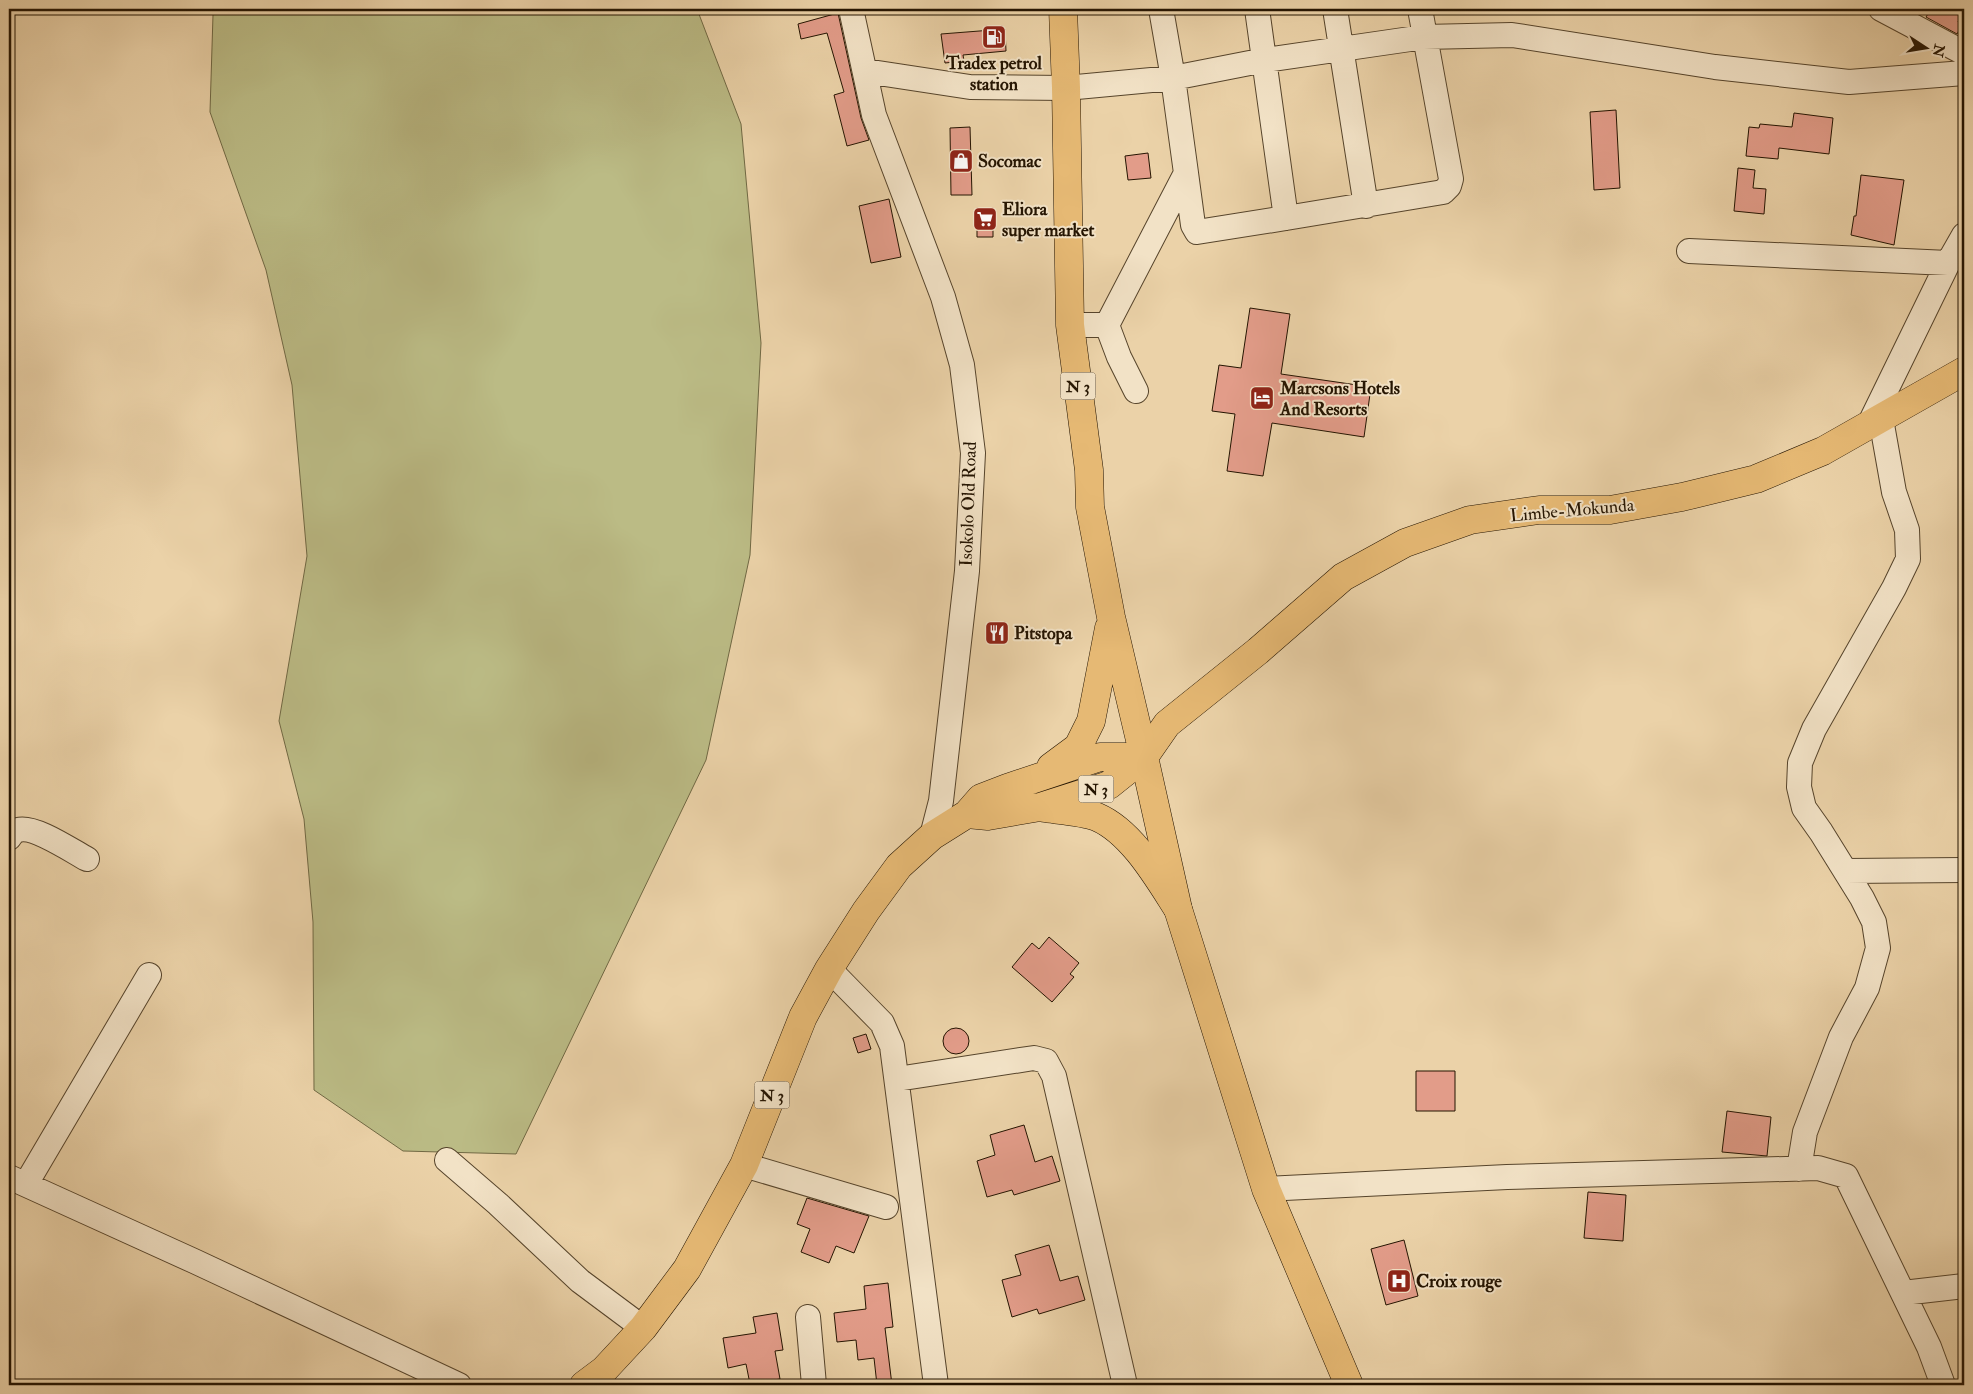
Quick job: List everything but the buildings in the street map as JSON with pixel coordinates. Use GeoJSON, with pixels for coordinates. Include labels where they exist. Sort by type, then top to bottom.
{"type":"FeatureCollection","features":[{"type":"Feature","properties":{"kind":"main road","name":"N 3"},"geometry":{"type":"LineString","coordinates":[[1063,9],[1070,325],[1089,470],[1090,506],[1111,616],[1144,757]]}},
{"type":"Feature","properties":{"kind":"main road","name":"Limbe-Mokunda"},"geometry":{"type":"LineString","coordinates":[[1144,757],[1167,724],[1258,651],[1343,577],[1405,543],[1470,520],[1539,510],[1610,510],[1682,497],[1747,481],[1823,451],[1964,371]]}},
{"type":"Feature","properties":{"kind":"main road"},"geometry":{"type":"LineString","coordinates":[[1034,780],[1078,747],[1091,721],[1111,616]]}},
{"type":"Feature","properties":{"kind":"main road","name":"N 3"},"geometry":{"type":"LineString","coordinates":[[584,1385],[604,1370],[644,1328],[687,1269],[744,1165],[803,1017],[829,969],[866,911],[899,866],[932,836],[967,814],[981,798],[1100,757],[1144,757]]}},
{"type":"Feature","properties":{"kind":"main road","name":"N 3"},"geometry":{"type":"LineString","coordinates":[[967,814],[988,816],[1040,807],[1109,784],[1144,757]]}},
{"type":"Feature","properties":{"kind":"main road"},"geometry":{"type":"LineString","coordinates":[[1144,757],[1178,909],[1266,1189],[1349,1385]]}},
{"type":"Feature","properties":{"kind":"main road"},"geometry":{"type":"LineString","coordinates":[[1040,807],[1097,817],[1123,834],[1150,867],[1178,909]]}},
{"type":"Feature","properties":{"kind":"street","name":"Isokolo Old Road"},"geometry":{"type":"LineString","coordinates":[[851,9],[874,115],[943,297],[962,366],[973,453],[967,571],[942,801],[932,836]]}},
{"type":"Feature","properties":{"kind":"street"},"geometry":{"type":"LineString","coordinates":[[1161,9],[1173,78],[1193,225],[1196,232],[1366,206],[1443,192],[1449,186],[1451,180],[1420,9]]}},
{"type":"Feature","properties":{"kind":"street"},"geometry":{"type":"LineString","coordinates":[[1257,9],[1286,218]]}},
{"type":"Feature","properties":{"kind":"street"},"geometry":{"type":"LineString","coordinates":[[1335,9],[1366,206]]}},
{"type":"Feature","properties":{"kind":"street"},"geometry":{"type":"LineString","coordinates":[[1882,9],[1964,53]]}},
{"type":"Feature","properties":{"kind":"street"},"geometry":{"type":"LineString","coordinates":[[865,71],[970,87],[1066,88],[1173,78],[1265,60],[1424,37],[1512,35],[1715,67],[1849,82],[1964,73]]}},
{"type":"Feature","properties":{"kind":"street"},"geometry":{"type":"LineString","coordinates":[[1136,391],[1107,325],[1186,173]]}},
{"type":"Feature","properties":{"kind":"street"},"geometry":{"type":"LineString","coordinates":[[1799,1169],[1805,1132],[1841,1037],[1867,988],[1878,948],[1874,922],[1862,898],[1804,808],[1798,787],[1800,763],[1814,729],[1894,588],[1908,559],[1907,530],[1894,492],[1875,423],[1948,263],[1964,235]]}},
{"type":"Feature","properties":{"kind":"street"},"geometry":{"type":"LineString","coordinates":[[1689,251],[1948,263]]}},
{"type":"Feature","properties":{"kind":"street"},"geometry":{"type":"LineString","coordinates":[[1070,325],[1107,325]]}},
{"type":"Feature","properties":{"kind":"street"},"geometry":{"type":"LineString","coordinates":[[9,838],[18,830],[28,830],[40,834],[87,859]]}},
{"type":"Feature","properties":{"kind":"street"},"geometry":{"type":"LineString","coordinates":[[1846,872],[1964,870]]}},
{"type":"Feature","properties":{"kind":"street"},"geometry":{"type":"LineString","coordinates":[[829,969],[882,1023],[892,1046],[936,1385]]}},
{"type":"Feature","properties":{"kind":"street"},"geometry":{"type":"LineString","coordinates":[[149,975],[17,1180],[459,1385]]}},
{"type":"Feature","properties":{"kind":"street"},"geometry":{"type":"LineString","coordinates":[[897,1079],[1034,1058],[1046,1061],[1054,1076],[1125,1385]]}},
{"type":"Feature","properties":{"kind":"street"},"geometry":{"type":"LineString","coordinates":[[446,1160],[498,1204],[580,1281],[644,1328]]}},
{"type":"Feature","properties":{"kind":"street"},"geometry":{"type":"LineString","coordinates":[[744,1165],[886,1207]]}},
{"type":"Feature","properties":{"kind":"street"},"geometry":{"type":"LineString","coordinates":[[1266,1189],[1507,1177],[1818,1168],[1846,1176],[1929,1347],[1943,1385]]}},
{"type":"Feature","properties":{"kind":"street"},"geometry":{"type":"LineString","coordinates":[[1903,1293],[1964,1286]]}},
{"type":"Feature","properties":{"kind":"street"},"geometry":{"type":"LineString","coordinates":[[808,1317],[814,1385]]}},
{"type":"Feature","properties":{"kind":"green space"},"geometry":{"type":"Polygon","coordinates":[[[210,9],[697,9],[741,124],[761,343],[750,555],[706,760],[516,1154],[403,1151],[314,1090],[313,922],[304,819],[279,721],[307,556],[292,385],[266,270],[210,112],[213,15],[210,9]]]}},
{"type":"Feature","properties":{"kind":"place","name":"Tradex petrol station"},"geometry":{"type":"Point","coordinates":[994,37]}},
{"type":"Feature","properties":{"kind":"place","name":"Socomac"},"geometry":{"type":"Point","coordinates":[961,161]}},
{"type":"Feature","properties":{"kind":"place","name":"Eliora super market"},"geometry":{"type":"Point","coordinates":[985,219]}},
{"type":"Feature","properties":{"kind":"place","name":"Marcsons Hotels And Resorts"},"geometry":{"type":"Point","coordinates":[1262,398]}},
{"type":"Feature","properties":{"kind":"place","name":"Pitstopa"},"geometry":{"type":"Point","coordinates":[997,633]}},
{"type":"Feature","properties":{"kind":"place","name":"Croix rouge"},"geometry":{"type":"Point","coordinates":[1399,1281]}}]}
